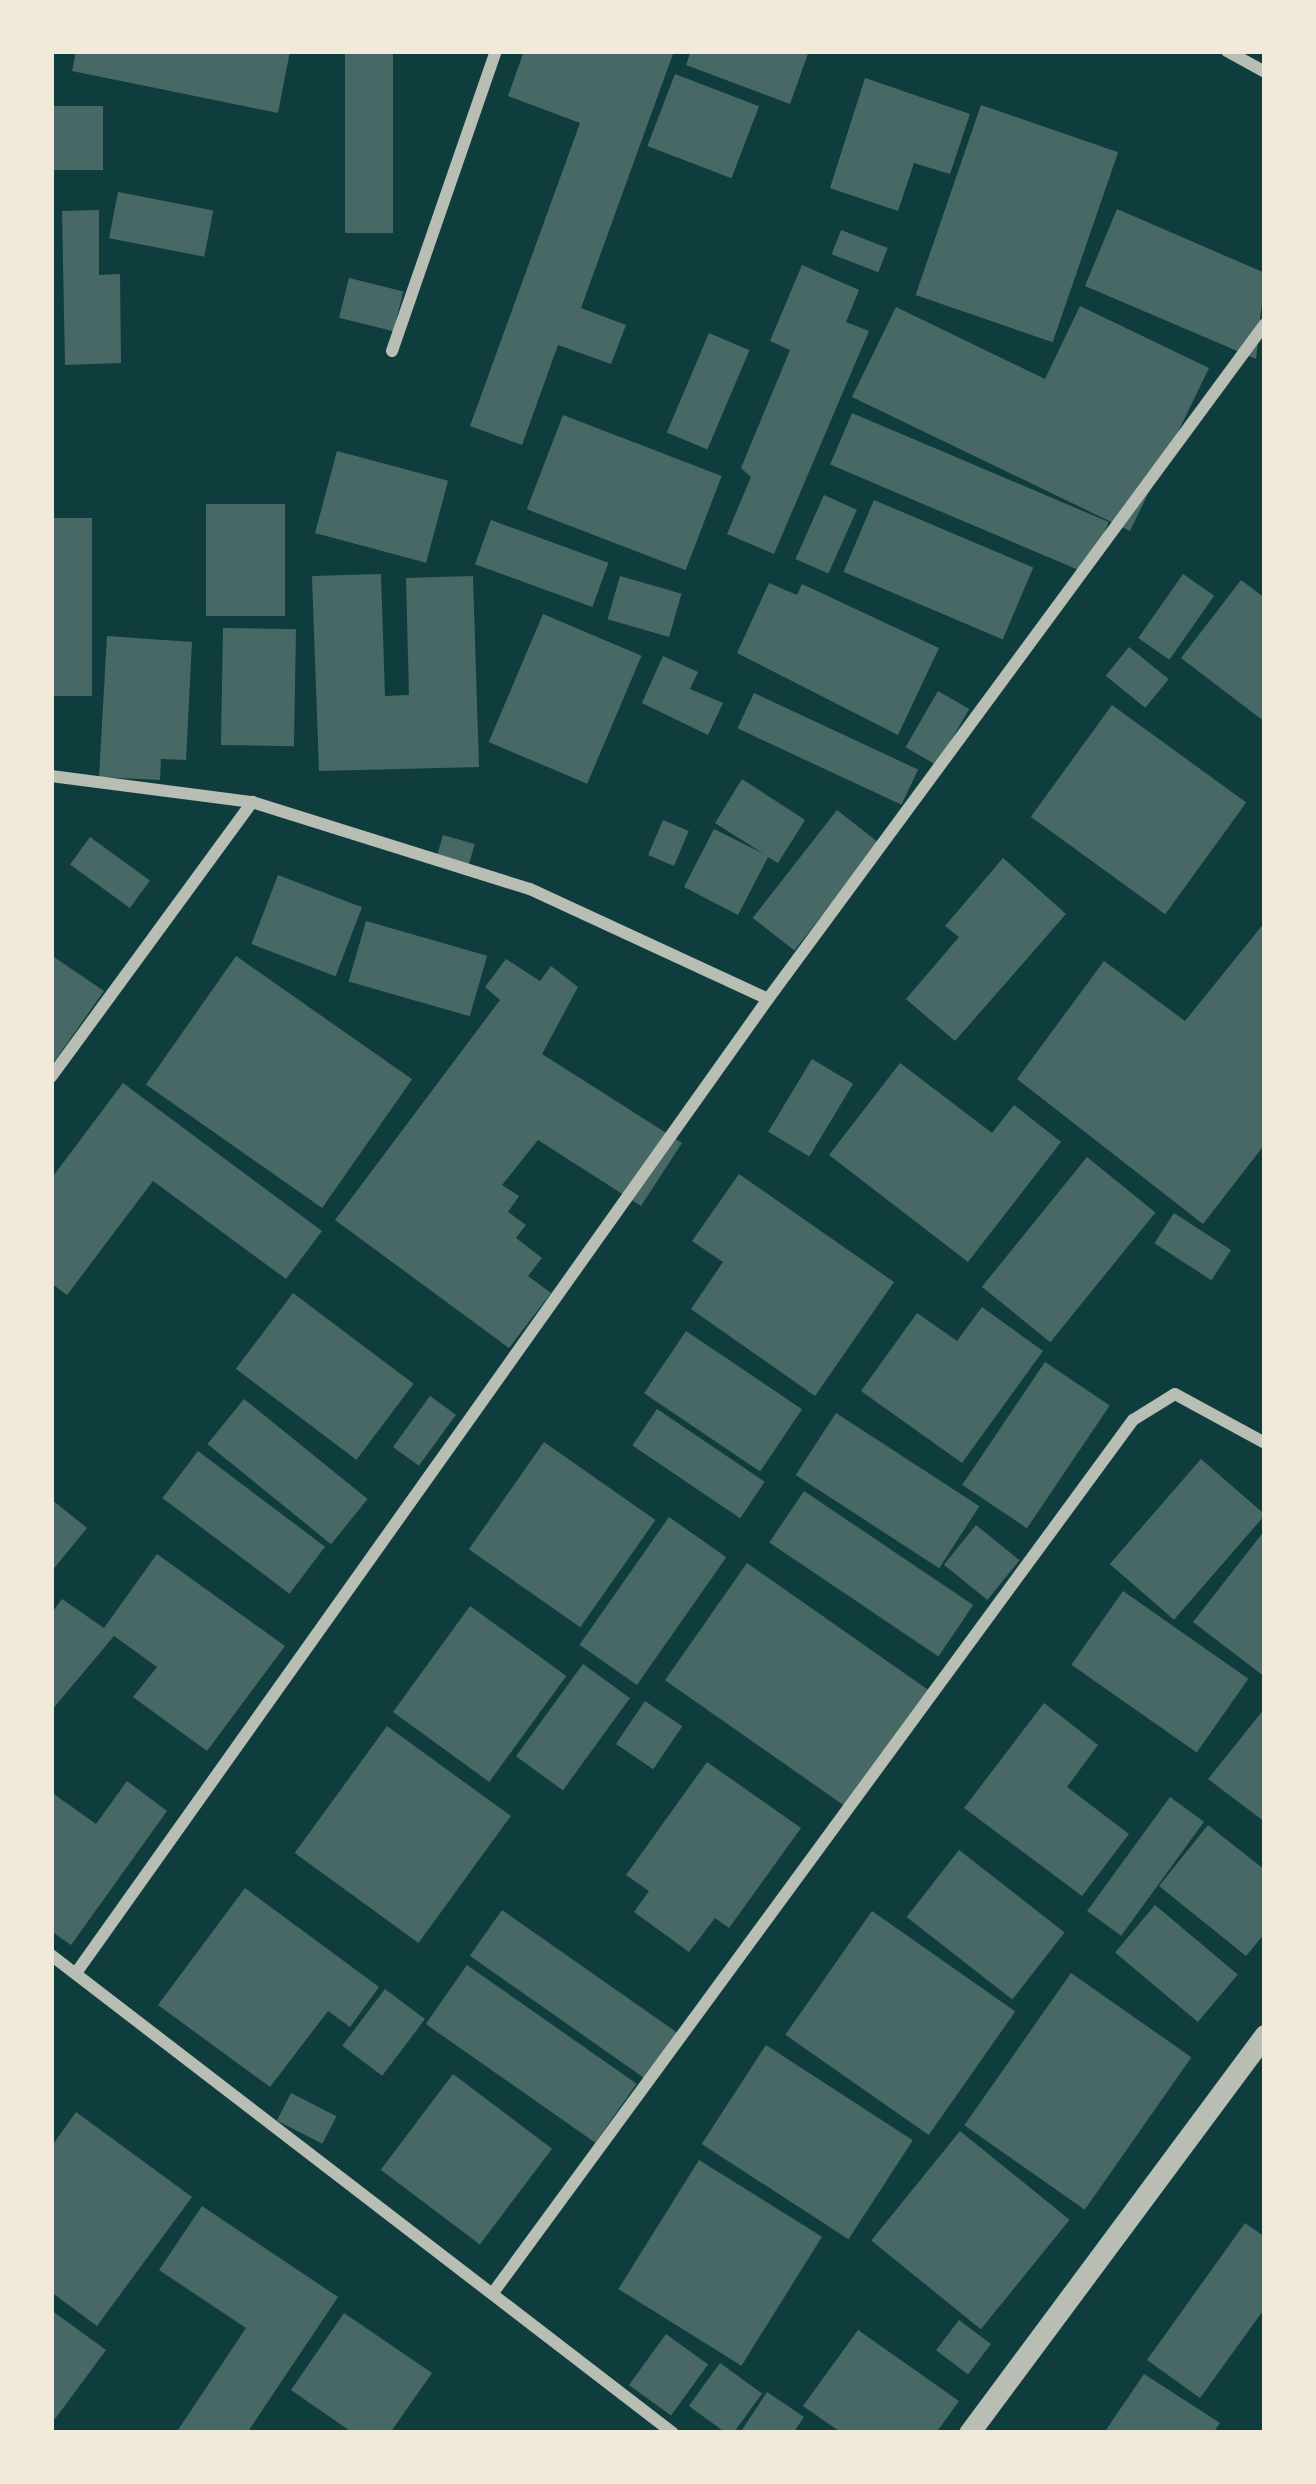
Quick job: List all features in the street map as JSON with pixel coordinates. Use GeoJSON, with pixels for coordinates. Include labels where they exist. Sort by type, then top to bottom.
{"type":"FeatureCollection","features":[{"type":"Feature","properties":{"kind":"street"},"geometry":{"type":"LineString","coordinates":[[392,351],[496,51]]}},
{"type":"Feature","properties":{"kind":"street"},"geometry":{"type":"LineString","coordinates":[[1227,51],[1265,72]]}},
{"type":"Feature","properties":{"kind":"street"},"geometry":{"type":"LineString","coordinates":[[76,1973],[768,999],[1265,324]]}},
{"type":"Feature","properties":{"kind":"street"},"geometry":{"type":"LineString","coordinates":[[51,776],[252,802],[530,889],[768,999]]}},
{"type":"Feature","properties":{"kind":"street"},"geometry":{"type":"LineString","coordinates":[[51,1077],[252,802]]}},
{"type":"Feature","properties":{"kind":"street"},"geometry":{"type":"LineString","coordinates":[[494,2290],[1133,1420],[1175,1394],[1265,1443]]}},
{"type":"Feature","properties":{"kind":"street"},"geometry":{"type":"LineString","coordinates":[[51,1954],[494,2290],[673,2433]]}},
{"type":"Feature","properties":{"kind":"street"},"geometry":{"type":"LineString","coordinates":[[968,2433],[1265,2035]]}},
{"type":"Feature","properties":{"kind":"building"},"geometry":{"type":"Polygon","coordinates":[[[76,51],[290,51],[278,113],[72,71],[76,51]]]}},
{"type":"Feature","properties":{"kind":"building"},"geometry":{"type":"Polygon","coordinates":[[[345,51],[393,51],[393,233],[345,233],[345,51]]]}},
{"type":"Feature","properties":{"kind":"building"},"geometry":{"type":"Polygon","coordinates":[[[524,51],[674,51],[581,308],[626,325],[611,364],[558,345],[522,445],[470,426],[580,123],[508,96],[524,51]]]}},
{"type":"Feature","properties":{"kind":"building"},"geometry":{"type":"Polygon","coordinates":[[[691,51],[809,51],[790,104],[686,65],[691,51]]]}},
{"type":"Feature","properties":{"kind":"building"},"geometry":{"type":"Polygon","coordinates":[[[675,74],[759,106],[731,178],[647,146],[675,74]]]}},
{"type":"Feature","properties":{"kind":"building"},"geometry":{"type":"Polygon","coordinates":[[[865,78],[970,114],[950,174],[914,163],[898,211],[830,188],[865,78]]]}},
{"type":"Feature","properties":{"kind":"building"},"geometry":{"type":"Polygon","coordinates":[[[981,105],[1118,152],[1053,342],[916,295],[981,105]]]}},
{"type":"Feature","properties":{"kind":"building"},"geometry":{"type":"Polygon","coordinates":[[[51,106],[103,106],[103,170],[51,170],[51,106]]]}},
{"type":"Feature","properties":{"kind":"building"},"geometry":{"type":"Polygon","coordinates":[[[118,192],[213,211],[204,257],[109,238],[118,192]]]}},
{"type":"Feature","properties":{"kind":"building"},"geometry":{"type":"Polygon","coordinates":[[[1117,209],[1265,273],[1256,359],[1085,286],[1117,209]]]}},
{"type":"Feature","properties":{"kind":"building"},"geometry":{"type":"Polygon","coordinates":[[[99,210],[99,275],[120,274],[121,363],[65,365],[62,211],[99,210]]]}},
{"type":"Feature","properties":{"kind":"building"},"geometry":{"type":"Polygon","coordinates":[[[841,230],[888,248],[878,272],[832,254],[841,230]]]}},
{"type":"Feature","properties":{"kind":"building"},"geometry":{"type":"Polygon","coordinates":[[[802,265],[859,290],[846,322],[869,331],[774,554],[727,534],[751,477],[741,468],[790,350],[770,341],[802,265]]]}},
{"type":"Feature","properties":{"kind":"building"},"geometry":{"type":"Polygon","coordinates":[[[349,278],[403,292],[393,331],[339,318],[349,278]]]}},
{"type":"Feature","properties":{"kind":"building"},"geometry":{"type":"Polygon","coordinates":[[[1080,306],[1209,368],[1130,531],[852,397],[896,307],[1045,379],[1080,306]]]}},
{"type":"Feature","properties":{"kind":"building"},"geometry":{"type":"Polygon","coordinates":[[[709,333],[750,350],[707,450],[667,432],[709,333]]]}},
{"type":"Feature","properties":{"kind":"building"},"geometry":{"type":"Polygon","coordinates":[[[852,413],[1109,522],[1087,574],[830,465],[852,413]]]}},
{"type":"Feature","properties":{"kind":"building"},"geometry":{"type":"Polygon","coordinates":[[[563,415],[722,476],[686,570],[527,509],[563,415]]]}},
{"type":"Feature","properties":{"kind":"building"},"geometry":{"type":"Polygon","coordinates":[[[337,451],[448,481],[426,563],[315,533],[337,451]]]}},
{"type":"Feature","properties":{"kind":"building"},"geometry":{"type":"Polygon","coordinates":[[[824,495],[857,510],[828,574],[796,559],[824,495]]]}},
{"type":"Feature","properties":{"kind":"building"},"geometry":{"type":"Polygon","coordinates":[[[874,500],[1033,568],[1003,639],[844,572],[874,500]]]}},
{"type":"Feature","properties":{"kind":"building"},"geometry":{"type":"Polygon","coordinates":[[[206,504],[285,504],[285,616],[206,616],[206,504]]]}},
{"type":"Feature","properties":{"kind":"building"},"geometry":{"type":"Polygon","coordinates":[[[51,518],[92,518],[92,696],[51,696],[51,518]]]}},
{"type":"Feature","properties":{"kind":"building"},"geometry":{"type":"Polygon","coordinates":[[[491,520],[608,563],[592,607],[475,564],[491,520]]]}},
{"type":"Feature","properties":{"kind":"building"},"geometry":{"type":"Polygon","coordinates":[[[381,574],[385,696],[409,695],[406,578],[473,576],[479,767],[319,771],[312,576],[381,574]]]}},
{"type":"Feature","properties":{"kind":"building"},"geometry":{"type":"Polygon","coordinates":[[[1183,574],[1214,596],[1169,660],[1138,638],[1183,574]]]}},
{"type":"Feature","properties":{"kind":"building"},"geometry":{"type":"Polygon","coordinates":[[[620,576],[682,594],[669,637],[608,619],[620,576]]]}},
{"type":"Feature","properties":{"kind":"building"},"geometry":{"type":"Polygon","coordinates":[[[1241,580],[1265,598],[1265,722],[1181,658],[1241,580]]]}},
{"type":"Feature","properties":{"kind":"building"},"geometry":{"type":"Polygon","coordinates":[[[769,583],[797,595],[802,584],[939,648],[898,735],[737,653],[769,583]]]}},
{"type":"Feature","properties":{"kind":"building"},"geometry":{"type":"Polygon","coordinates":[[[543,614],[641,656],[587,784],[489,742],[543,614]]]}},
{"type":"Feature","properties":{"kind":"building"},"geometry":{"type":"Polygon","coordinates":[[[223,628],[296,629],[294,746],[221,745],[223,628]]]}},
{"type":"Feature","properties":{"kind":"building"},"geometry":{"type":"Polygon","coordinates":[[[107,636],[192,642],[186,760],[161,759],[160,780],[99,777],[107,636]]]}},
{"type":"Feature","properties":{"kind":"building"},"geometry":{"type":"Polygon","coordinates":[[[1129,647],[1169,679],[1145,708],[1106,676],[1129,647]]]}},
{"type":"Feature","properties":{"kind":"building"},"geometry":{"type":"Polygon","coordinates":[[[663,656],[698,672],[690,689],[723,703],[708,735],[642,703],[663,656]]]}},
{"type":"Feature","properties":{"kind":"building"},"geometry":{"type":"Polygon","coordinates":[[[938,691],[969,709],[937,765],[906,747],[938,691]]]}},
{"type":"Feature","properties":{"kind":"building"},"geometry":{"type":"Polygon","coordinates":[[[754,693],[918,769],[902,805],[738,728],[754,693]]]}},
{"type":"Feature","properties":{"kind":"building"},"geometry":{"type":"Polygon","coordinates":[[[1112,705],[1246,803],[1165,914],[1031,817],[1112,705]]]}},
{"type":"Feature","properties":{"kind":"building"},"geometry":{"type":"Polygon","coordinates":[[[742,779],[805,820],[778,863],[768,857],[738,915],[684,887],[714,829],[764,854],[715,823],[742,779]]]}},
{"type":"Feature","properties":{"kind":"building"},"geometry":{"type":"Polygon","coordinates":[[[837,810],[879,843],[794,951],[753,918],[837,810]]]}},
{"type":"Feature","properties":{"kind":"building"},"geometry":{"type":"Polygon","coordinates":[[[663,820],[689,831],[674,866],[648,855],[663,820]]]}},
{"type":"Feature","properties":{"kind":"building"},"geometry":{"type":"Polygon","coordinates":[[[443,835],[475,844],[468,866],[437,857],[443,835]]]}},
{"type":"Feature","properties":{"kind":"building"},"geometry":{"type":"Polygon","coordinates":[[[90,837],[150,880],[130,908],[70,865],[90,837]]]}},
{"type":"Feature","properties":{"kind":"building"},"geometry":{"type":"Polygon","coordinates":[[[1003,858],[1066,914],[955,1041],[906,999],[959,937],[945,926],[1003,858]]]}},
{"type":"Feature","properties":{"kind":"building"},"geometry":{"type":"Polygon","coordinates":[[[278,875],[362,907],[336,976],[251,944],[278,875]]]}},
{"type":"Feature","properties":{"kind":"building"},"geometry":{"type":"Polygon","coordinates":[[[366,921],[487,956],[470,1016],[349,982],[366,921]]]}},
{"type":"Feature","properties":{"kind":"building"},"geometry":{"type":"Polygon","coordinates":[[[1265,922],[1265,1144],[1203,1224],[1017,1079],[1104,961],[1185,1021],[1265,922]]]}},
{"type":"Feature","properties":{"kind":"building"},"geometry":{"type":"Polygon","coordinates":[[[51,955],[104,991],[51,1066],[51,955]]]}},
{"type":"Feature","properties":{"kind":"building"},"geometry":{"type":"Polygon","coordinates":[[[236,956],[412,1079],[322,1208],[146,1085],[236,956]]]}},
{"type":"Feature","properties":{"kind":"building"},"geometry":{"type":"Polygon","coordinates":[[[506,959],[540,981],[551,966],[578,987],[542,1054],[682,1143],[641,1206],[538,1140],[502,1185],[519,1196],[508,1212],[526,1225],[516,1238],[542,1258],[528,1276],[551,1293],[509,1348],[335,1220],[500,1000],[485,987],[506,959]]]}},
{"type":"Feature","properties":{"kind":"building"},"geometry":{"type":"Polygon","coordinates":[[[812,1059],[853,1084],[809,1157],[768,1132],[812,1059]]]}},
{"type":"Feature","properties":{"kind":"building"},"geometry":{"type":"Polygon","coordinates":[[[900,1063],[992,1133],[1014,1105],[1061,1142],[968,1262],[829,1155],[900,1063]]]}},
{"type":"Feature","properties":{"kind":"building"},"geometry":{"type":"Polygon","coordinates":[[[123,1083],[322,1231],[286,1279],[153,1181],[67,1295],[51,1283],[51,1179],[123,1083]]]}},
{"type":"Feature","properties":{"kind":"building"},"geometry":{"type":"Polygon","coordinates":[[[1087,1157],[1155,1212],[1050,1342],[982,1287],[1087,1157]]]}},
{"type":"Feature","properties":{"kind":"building"},"geometry":{"type":"Polygon","coordinates":[[[739,1174],[894,1282],[815,1396],[691,1309],[723,1262],[692,1241],[739,1174]]]}},
{"type":"Feature","properties":{"kind":"building"},"geometry":{"type":"Polygon","coordinates":[[[1174,1213],[1231,1250],[1211,1280],[1154,1243],[1174,1213]]]}},
{"type":"Feature","properties":{"kind":"building"},"geometry":{"type":"Polygon","coordinates":[[[293,1293],[414,1384],[356,1460],[236,1369],[293,1293]]]}},
{"type":"Feature","properties":{"kind":"building"},"geometry":{"type":"Polygon","coordinates":[[[982,1307],[1043,1351],[962,1463],[861,1391],[917,1313],[957,1341],[982,1307]]]}},
{"type":"Feature","properties":{"kind":"building"},"geometry":{"type":"Polygon","coordinates":[[[686,1331],[802,1409],[760,1471],[644,1393],[686,1331]]]}},
{"type":"Feature","properties":{"kind":"building"},"geometry":{"type":"Polygon","coordinates":[[[1045,1362],[1110,1406],[1027,1528],[962,1485],[1045,1362]]]}},
{"type":"Feature","properties":{"kind":"building"},"geometry":{"type":"Polygon","coordinates":[[[430,1396],[456,1415],[419,1466],[393,1447],[430,1396]]]}},
{"type":"Feature","properties":{"kind":"building"},"geometry":{"type":"Polygon","coordinates":[[[244,1399],[368,1499],[331,1544],[207,1444],[244,1399]]]}},
{"type":"Feature","properties":{"kind":"building"},"geometry":{"type":"Polygon","coordinates":[[[657,1409],[765,1482],[740,1518],[632,1445],[657,1409]]]}},
{"type":"Feature","properties":{"kind":"building"},"geometry":{"type":"Polygon","coordinates":[[[836,1413],[979,1506],[939,1568],[796,1475],[836,1413]]]}},
{"type":"Feature","properties":{"kind":"building"},"geometry":{"type":"Polygon","coordinates":[[[544,1442],[655,1520],[580,1627],[469,1549],[544,1442]]]}},
{"type":"Feature","properties":{"kind":"building"},"geometry":{"type":"Polygon","coordinates":[[[198,1451],[325,1547],[289,1594],[162,1498],[198,1451]]]}},
{"type":"Feature","properties":{"kind":"building"},"geometry":{"type":"Polygon","coordinates":[[[1201,1459],[1265,1515],[1174,1620],[1110,1564],[1201,1459]]]}},
{"type":"Feature","properties":{"kind":"building"},"geometry":{"type":"Polygon","coordinates":[[[804,1491],[973,1605],[938,1656],[769,1542],[804,1491]]]}},
{"type":"Feature","properties":{"kind":"building"},"geometry":{"type":"Polygon","coordinates":[[[51,1499],[87,1528],[51,1572],[51,1499]]]}},
{"type":"Feature","properties":{"kind":"building"},"geometry":{"type":"Polygon","coordinates":[[[669,1517],[726,1557],[637,1685],[580,1645],[669,1517]]]}},
{"type":"Feature","properties":{"kind":"building"},"geometry":{"type":"Polygon","coordinates":[[[976,1525],[1020,1560],[987,1600],[944,1565],[976,1525]]]}},
{"type":"Feature","properties":{"kind":"building"},"geometry":{"type":"Polygon","coordinates":[[[1265,1530],[1265,1677],[1193,1622],[1265,1530]]]}},
{"type":"Feature","properties":{"kind":"building"},"geometry":{"type":"Polygon","coordinates":[[[157,1554],[285,1646],[207,1751],[133,1697],[157,1667],[114,1636],[51,1711],[51,1614],[62,1599],[104,1628],[157,1554]]]}},
{"type":"Feature","properties":{"kind":"building"},"geometry":{"type":"Polygon","coordinates":[[[747,1563],[930,1691],[848,1809],[665,1680],[747,1563]]]}},
{"type":"Feature","properties":{"kind":"building"},"geometry":{"type":"Polygon","coordinates":[[[1123,1591],[1248,1679],[1197,1752],[1071,1665],[1123,1591]]]}},
{"type":"Feature","properties":{"kind":"building"},"geometry":{"type":"Polygon","coordinates":[[[470,1606],[566,1676],[489,1782],[393,1712],[470,1606]]]}},
{"type":"Feature","properties":{"kind":"building"},"geometry":{"type":"Polygon","coordinates":[[[583,1664],[630,1698],[563,1790],[516,1756],[583,1664]]]}},
{"type":"Feature","properties":{"kind":"building"},"geometry":{"type":"Polygon","coordinates":[[[645,1701],[682,1726],[653,1769],[616,1744],[645,1701]]]}},
{"type":"Feature","properties":{"kind":"building"},"geometry":{"type":"Polygon","coordinates":[[[1044,1703],[1098,1745],[1067,1787],[1129,1834],[1082,1896],[964,1808],[1044,1703]]]}},
{"type":"Feature","properties":{"kind":"building"},"geometry":{"type":"Polygon","coordinates":[[[1265,1708],[1265,1822],[1208,1779],[1265,1708]]]}},
{"type":"Feature","properties":{"kind":"building"},"geometry":{"type":"Polygon","coordinates":[[[387,1726],[511,1816],[418,1943],[295,1853],[387,1726]]]}},
{"type":"Feature","properties":{"kind":"building"},"geometry":{"type":"Polygon","coordinates":[[[707,1762],[801,1828],[729,1928],[715,1918],[689,1952],[634,1912],[649,1891],[626,1875],[707,1762]]]}},
{"type":"Feature","properties":{"kind":"building"},"geometry":{"type":"Polygon","coordinates":[[[127,1781],[167,1811],[71,1945],[51,1931],[51,1792],[96,1824],[127,1781]]]}},
{"type":"Feature","properties":{"kind":"building"},"geometry":{"type":"Polygon","coordinates":[[[1170,1797],[1204,1822],[1121,1936],[1087,1911],[1170,1797]]]}},
{"type":"Feature","properties":{"kind":"building"},"geometry":{"type":"Polygon","coordinates":[[[1208,1825],[1265,1870],[1265,1933],[1246,1956],[1159,1886],[1208,1825]]]}},
{"type":"Feature","properties":{"kind":"building"},"geometry":{"type":"Polygon","coordinates":[[[959,1850],[1065,1932],[1012,1999],[907,1917],[959,1850]]]}},
{"type":"Feature","properties":{"kind":"building"},"geometry":{"type":"Polygon","coordinates":[[[245,1888],[379,1987],[350,2027],[328,2011],[270,2087],[158,2005],[245,1888]]]}},
{"type":"Feature","properties":{"kind":"building"},"geometry":{"type":"Polygon","coordinates":[[[1155,1905],[1238,1974],[1198,2022],[1115,1952],[1155,1905]]]}},
{"type":"Feature","properties":{"kind":"building"},"geometry":{"type":"Polygon","coordinates":[[[502,1910],[683,2037],[651,2083],[470,1956],[502,1910]]]}},
{"type":"Feature","properties":{"kind":"building"},"geometry":{"type":"Polygon","coordinates":[[[872,1911],[1015,2011],[929,2135],[785,2035],[872,1911]]]}},
{"type":"Feature","properties":{"kind":"building"},"geometry":{"type":"Polygon","coordinates":[[[467,1965],[637,2084],[595,2143],[426,2024],[467,1965]]]}},
{"type":"Feature","properties":{"kind":"building"},"geometry":{"type":"Polygon","coordinates":[[[1071,1973],[1191,2057],[1085,2210],[964,2125],[1071,1973]]]}},
{"type":"Feature","properties":{"kind":"building"},"geometry":{"type":"Polygon","coordinates":[[[385,1989],[425,2019],[382,2076],[342,2046],[385,1989]]]}},
{"type":"Feature","properties":{"kind":"building"},"geometry":{"type":"Polygon","coordinates":[[[766,2045],[913,2140],[848,2239],[702,2144],[766,2045]]]}},
{"type":"Feature","properties":{"kind":"building"},"geometry":{"type":"Polygon","coordinates":[[[453,2074],[552,2149],[480,2244],[381,2170],[453,2074]]]}},
{"type":"Feature","properties":{"kind":"building"},"geometry":{"type":"Polygon","coordinates":[[[291,2093],[336,2116],[322,2144],[277,2121],[291,2093]]]}},
{"type":"Feature","properties":{"kind":"building"},"geometry":{"type":"Polygon","coordinates":[[[76,2112],[192,2197],[97,2326],[51,2292],[51,2147],[76,2112]]]}},
{"type":"Feature","properties":{"kind":"building"},"geometry":{"type":"Polygon","coordinates":[[[960,2131],[1070,2220],[981,2329],[871,2241],[960,2131]]]}},
{"type":"Feature","properties":{"kind":"building"},"geometry":{"type":"Polygon","coordinates":[[[699,2160],[822,2237],[741,2366],[618,2289],[699,2160]]]}},
{"type":"Feature","properties":{"kind":"building"},"geometry":{"type":"Polygon","coordinates":[[[202,2206],[338,2297],[247,2433],[176,2433],[246,2328],[159,2270],[202,2206]]]}},
{"type":"Feature","properties":{"kind":"building"},"geometry":{"type":"Polygon","coordinates":[[[1245,2223],[1265,2237],[1265,2308],[1200,2398],[1147,2360],[1245,2223]]]}},
{"type":"Feature","properties":{"kind":"building"},"geometry":{"type":"Polygon","coordinates":[[[51,2310],[106,2350],[55,2419],[51,2417],[51,2310]]]}},
{"type":"Feature","properties":{"kind":"building"},"geometry":{"type":"Polygon","coordinates":[[[344,2313],[432,2373],[390,2433],[353,2433],[291,2390],[344,2313]]]}},
{"type":"Feature","properties":{"kind":"building"},"geometry":{"type":"Polygon","coordinates":[[[959,2320],[991,2344],[968,2374],[936,2350],[959,2320]]]}},
{"type":"Feature","properties":{"kind":"building"},"geometry":{"type":"Polygon","coordinates":[[[858,2330],[959,2401],[936,2433],[842,2433],[803,2406],[858,2330]]]}},
{"type":"Feature","properties":{"kind":"building"},"geometry":{"type":"Polygon","coordinates":[[[666,2334],[708,2365],[671,2416],[629,2385],[666,2334]]]}},
{"type":"Feature","properties":{"kind":"building"},"geometry":{"type":"Polygon","coordinates":[[[720,2363],[762,2394],[733,2433],[726,2433],[689,2406],[720,2363]]]}},
{"type":"Feature","properties":{"kind":"building"},"geometry":{"type":"Polygon","coordinates":[[[1144,2374],[1220,2423],[1213,2433],[1104,2433],[1144,2374]]]}},
{"type":"Feature","properties":{"kind":"building"},"geometry":{"type":"Polygon","coordinates":[[[767,2392],[804,2417],[793,2433],[740,2433],[767,2392]]]}}]}
